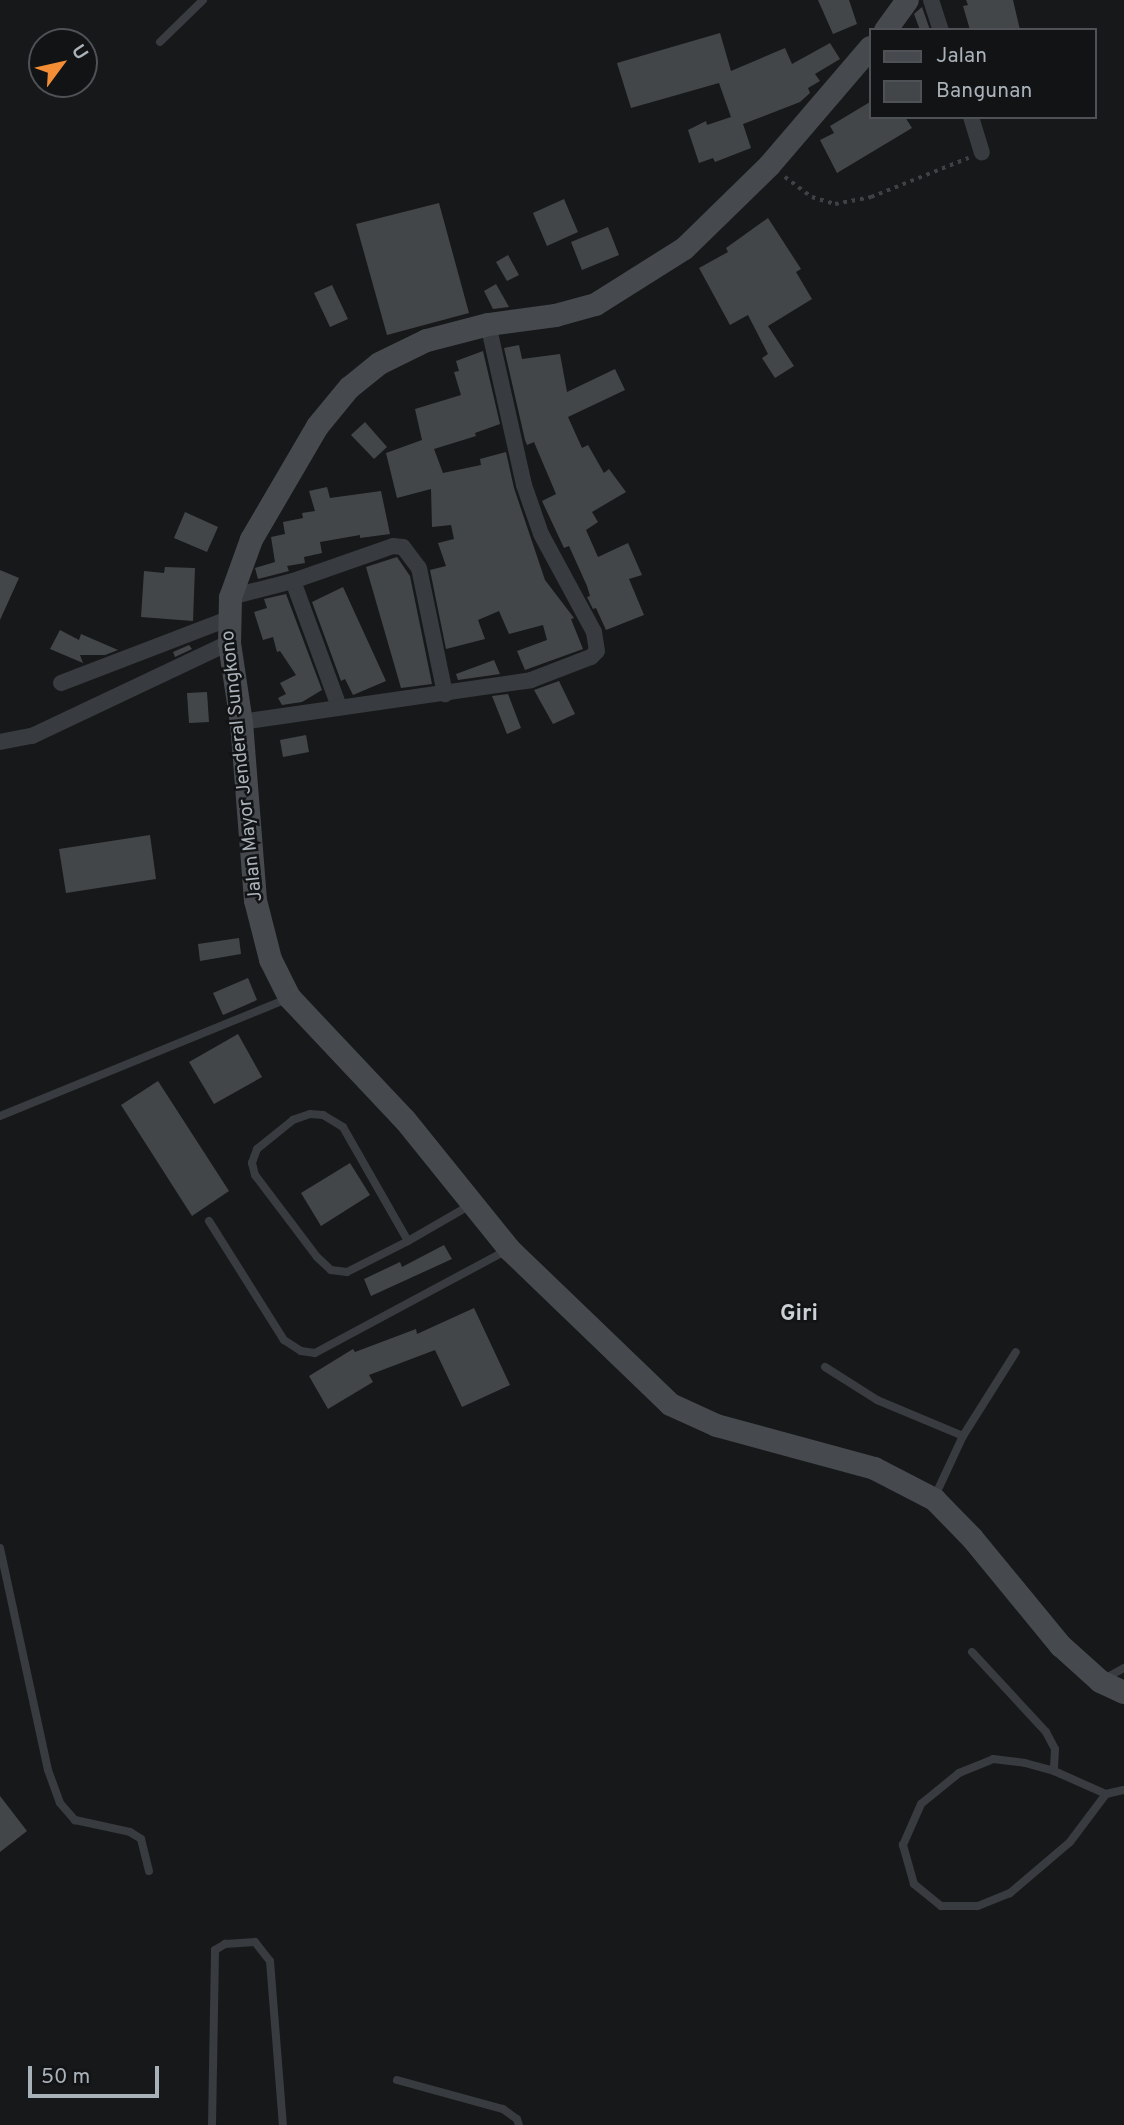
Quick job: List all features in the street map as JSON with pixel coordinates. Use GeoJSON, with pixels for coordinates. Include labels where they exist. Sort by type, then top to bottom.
{"type":"FeatureCollection","features":[{"type":"Feature","properties":{"kind":"main road"},"geometry":{"type":"LineString","coordinates":[[886,28],[907,0]]}},
{"type":"Feature","properties":{"kind":"main road","name":"Jalan Mayor Jenderal Sungkono"},"geometry":{"type":"LineString","coordinates":[[869,48],[769,165],[684,248],[595,304],[555,315],[488,324],[426,340],[379,362],[349,387],[317,426],[251,539],[229,608],[229,643],[241,722],[255,900],[270,959],[289,998],[405,1120],[474,1202],[509,1249],[670,1404],[716,1425],[874,1468],[934,1499],[972,1538],[1060,1645],[1100,1681],[1124,1692]]}},
{"type":"Feature","properties":{"kind":"street"},"geometry":{"type":"LineString","coordinates":[[931,0],[940,28]]}},
{"type":"Feature","properties":{"kind":"street"},"geometry":{"type":"LineString","coordinates":[[972,119],[982,152]]}},
{"type":"Feature","properties":{"kind":"street"},"geometry":{"type":"LineString","coordinates":[[241,722],[531,680],[591,657],[597,651],[594,632],[541,534],[524,485],[488,324]]}},
{"type":"Feature","properties":{"kind":"street"},"geometry":{"type":"LineString","coordinates":[[61,683],[293,581],[393,546],[403,547],[419,568],[445,694]]}},
{"type":"Feature","properties":{"kind":"street"},"geometry":{"type":"LineString","coordinates":[[293,581],[339,707]]}},
{"type":"Feature","properties":{"kind":"street"},"geometry":{"type":"LineString","coordinates":[[0,742],[32,736],[229,643]]}},
{"type":"Feature","properties":{"kind":"lane"},"geometry":{"type":"LineString","coordinates":[[160,42],[203,0]]}},
{"type":"Feature","properties":{"kind":"lane"},"geometry":{"type":"LineString","coordinates":[[0,1116],[289,998]]}},
{"type":"Feature","properties":{"kind":"lane"},"geometry":{"type":"LineString","coordinates":[[408,1241],[343,1128],[323,1115],[310,1114],[293,1120],[257,1149],[252,1163],[255,1175],[317,1257],[331,1270],[347,1272],[408,1241],[474,1202]]}},
{"type":"Feature","properties":{"kind":"lane"},"geometry":{"type":"LineString","coordinates":[[209,1221],[284,1340],[300,1351],[315,1353],[509,1249]]}},
{"type":"Feature","properties":{"kind":"lane"},"geometry":{"type":"LineString","coordinates":[[934,1499],[963,1436],[1016,1352]]}},
{"type":"Feature","properties":{"kind":"lane"},"geometry":{"type":"LineString","coordinates":[[825,1367],[877,1400],[963,1436]]}},
{"type":"Feature","properties":{"kind":"lane"},"geometry":{"type":"LineString","coordinates":[[0,1548],[48,1770],[60,1803],[75,1820],[130,1832],[141,1839],[149,1871]]}},
{"type":"Feature","properties":{"kind":"lane"},"geometry":{"type":"LineString","coordinates":[[972,1652],[1046,1732],[1055,1749],[1054,1771]]}},
{"type":"Feature","properties":{"kind":"lane"},"geometry":{"type":"LineString","coordinates":[[1100,1681],[1124,1668]]}},
{"type":"Feature","properties":{"kind":"lane"},"geometry":{"type":"LineString","coordinates":[[1106,1794],[1070,1842],[1010,1893],[977,1906],[941,1906],[915,1884],[903,1845],[921,1804],[959,1773],[993,1759],[1025,1763],[1054,1771],[1106,1794],[1124,1790]]}},
{"type":"Feature","properties":{"kind":"lane"},"geometry":{"type":"LineString","coordinates":[[212,2125],[215,1950],[225,1944],[255,1942],[270,1961],[284,2125]]}},
{"type":"Feature","properties":{"kind":"lane"},"geometry":{"type":"LineString","coordinates":[[397,2080],[503,2109],[517,2119],[519,2125]]}},
{"type":"Feature","properties":{"kind":"path"},"geometry":{"type":"LineString","coordinates":[[769,165],[812,197],[835,204],[871,197],[982,152]]}},
{"type":"Feature","properties":{"kind":"building"},"geometry":{"type":"Polygon","coordinates":[[[818,0],[849,0],[857,24],[833,34],[818,0]]]}},
{"type":"Feature","properties":{"kind":"building"},"geometry":{"type":"Polygon","coordinates":[[[966,0],[1013,0],[1020,28],[969,28],[963,6],[968,5],[966,0]]]}},
{"type":"Feature","properties":{"kind":"building"},"geometry":{"type":"Polygon","coordinates":[[[922,7],[929,28],[919,28],[914,14],[922,7]]]}},
{"type":"Feature","properties":{"kind":"building"},"geometry":{"type":"Polygon","coordinates":[[[720,33],[731,71],[785,48],[792,64],[830,43],[840,59],[815,74],[820,81],[808,88],[810,93],[800,102],[743,124],[751,148],[715,162],[713,158],[699,163],[688,130],[706,121],[707,125],[731,117],[719,83],[631,108],[617,63],[720,33]]]}},
{"type":"Feature","properties":{"kind":"building"},"geometry":{"type":"Polygon","coordinates":[[[869,103],[869,119],[906,119],[912,128],[837,173],[820,140],[834,133],[830,126],[869,103]]]}},
{"type":"Feature","properties":{"kind":"building"},"geometry":{"type":"Polygon","coordinates":[[[564,199],[578,232],[547,246],[533,213],[564,199]]]}},
{"type":"Feature","properties":{"kind":"building"},"geometry":{"type":"Polygon","coordinates":[[[439,203],[469,313],[387,335],[356,224],[439,203]]]}},
{"type":"Feature","properties":{"kind":"building"},"geometry":{"type":"Polygon","coordinates":[[[768,218],[801,269],[796,272],[812,299],[768,326],[794,366],[775,378],[762,358],[768,354],[748,315],[730,325],[699,268],[728,252],[726,248],[768,218]]]}},
{"type":"Feature","properties":{"kind":"building"},"geometry":{"type":"Polygon","coordinates":[[[608,227],[619,255],[582,270],[571,242],[608,227]]]}},
{"type":"Feature","properties":{"kind":"building"},"geometry":{"type":"Polygon","coordinates":[[[508,255],[519,275],[507,281],[496,262],[508,255]]]}},
{"type":"Feature","properties":{"kind":"building"},"geometry":{"type":"Polygon","coordinates":[[[496,284],[509,307],[493,309],[484,291],[496,284]]]}},
{"type":"Feature","properties":{"kind":"building"},"geometry":{"type":"Polygon","coordinates":[[[332,285],[348,319],[330,327],[314,293],[332,285]]]}},
{"type":"Feature","properties":{"kind":"building"},"geometry":{"type":"Polygon","coordinates":[[[519,345],[522,359],[560,354],[567,392],[615,369],[625,390],[568,417],[582,448],[588,445],[604,473],[609,469],[626,492],[592,512],[598,522],[586,530],[598,557],[628,543],[642,575],[629,579],[644,615],[606,630],[596,608],[593,609],[587,597],[590,596],[587,586],[569,546],[564,548],[542,501],[556,494],[534,442],[527,445],[525,440],[504,348],[519,345]]]}},
{"type":"Feature","properties":{"kind":"building"},"geometry":{"type":"Polygon","coordinates":[[[483,351],[500,424],[475,433],[476,436],[434,449],[443,473],[481,465],[480,459],[506,452],[514,488],[545,580],[574,618],[571,619],[583,649],[525,670],[517,651],[547,640],[543,625],[509,634],[499,611],[478,620],[485,639],[446,649],[430,570],[446,566],[438,543],[454,539],[451,525],[432,527],[431,489],[397,498],[386,453],[422,440],[415,409],[461,395],[454,372],[459,371],[456,361],[483,351]]]}},
{"type":"Feature","properties":{"kind":"building"},"geometry":{"type":"Polygon","coordinates":[[[365,422],[387,447],[374,459],[351,435],[365,422]]]}},
{"type":"Feature","properties":{"kind":"building"},"geometry":{"type":"Polygon","coordinates":[[[327,487],[330,498],[381,491],[390,534],[360,538],[360,535],[320,542],[322,553],[304,557],[305,563],[287,566],[289,571],[258,579],[255,568],[275,562],[271,537],[285,534],[283,522],[303,518],[302,513],[315,511],[309,491],[327,487]]]}},
{"type":"Feature","properties":{"kind":"building"},"geometry":{"type":"Polygon","coordinates":[[[185,512],[218,527],[207,552],[174,538],[185,512]]]}},
{"type":"Feature","properties":{"kind":"building"},"geometry":{"type":"Polygon","coordinates":[[[397,557],[410,576],[432,684],[401,688],[366,567],[397,557]]]}},
{"type":"Feature","properties":{"kind":"building"},"geometry":{"type":"Polygon","coordinates":[[[165,567],[195,568],[193,621],[141,617],[144,571],[164,573],[165,567]]]}},
{"type":"Feature","properties":{"kind":"building"},"geometry":{"type":"Polygon","coordinates":[[[0,570],[19,578],[0,620],[0,570]]]}},
{"type":"Feature","properties":{"kind":"building"},"geometry":{"type":"Polygon","coordinates":[[[343,587],[386,681],[353,695],[345,679],[341,681],[312,602],[343,587]]]}},
{"type":"Feature","properties":{"kind":"building"},"geometry":{"type":"Polygon","coordinates":[[[286,594],[322,690],[302,702],[282,705],[278,698],[286,694],[280,683],[296,675],[280,651],[277,652],[273,637],[263,640],[254,612],[267,608],[264,599],[286,594]]]}},
{"type":"Feature","properties":{"kind":"building"},"geometry":{"type":"Polygon","coordinates":[[[60,630],[79,640],[81,634],[118,650],[105,655],[80,655],[83,663],[50,649],[60,630]]]}},
{"type":"Feature","properties":{"kind":"building"},"geometry":{"type":"Polygon","coordinates":[[[189,645],[192,649],[175,657],[173,652],[189,645]]]}},
{"type":"Feature","properties":{"kind":"building"},"geometry":{"type":"Polygon","coordinates":[[[494,660],[500,674],[458,680],[456,674],[494,660]]]}},
{"type":"Feature","properties":{"kind":"building"},"geometry":{"type":"Polygon","coordinates":[[[559,681],[575,714],[553,724],[534,690],[559,681]]]}},
{"type":"Feature","properties":{"kind":"building"},"geometry":{"type":"Polygon","coordinates":[[[207,692],[209,722],[189,723],[187,693],[207,692]]]}},
{"type":"Feature","properties":{"kind":"building"},"geometry":{"type":"Polygon","coordinates":[[[508,694],[521,728],[507,734],[492,696],[508,694]]]}},
{"type":"Feature","properties":{"kind":"building"},"geometry":{"type":"Polygon","coordinates":[[[306,735],[309,752],[283,757],[280,740],[306,735]]]}},
{"type":"Feature","properties":{"kind":"building"},"geometry":{"type":"Polygon","coordinates":[[[150,835],[156,879],[66,893],[59,849],[150,835]]]}},
{"type":"Feature","properties":{"kind":"building"},"geometry":{"type":"Polygon","coordinates":[[[239,938],[241,954],[200,961],[198,944],[239,938]]]}},
{"type":"Feature","properties":{"kind":"building"},"geometry":{"type":"Polygon","coordinates":[[[248,978],[257,1000],[223,1015],[213,993],[248,978]]]}},
{"type":"Feature","properties":{"kind":"building"},"geometry":{"type":"Polygon","coordinates":[[[238,1034],[262,1077],[214,1104],[189,1062],[238,1034]]]}},
{"type":"Feature","properties":{"kind":"building"},"geometry":{"type":"Polygon","coordinates":[[[158,1081],[229,1191],[192,1216],[121,1105],[158,1081]]]}},
{"type":"Feature","properties":{"kind":"building"},"geometry":{"type":"Polygon","coordinates":[[[350,1163],[370,1195],[321,1226],[301,1193],[350,1163]]]}},
{"type":"Feature","properties":{"kind":"building"},"geometry":{"type":"Polygon","coordinates":[[[444,1245],[452,1259],[371,1296],[364,1279],[400,1262],[402,1267],[444,1245]]]}},
{"type":"Feature","properties":{"kind":"building"},"geometry":{"type":"Polygon","coordinates":[[[474,1308],[510,1385],[462,1407],[435,1350],[369,1375],[373,1382],[328,1409],[309,1376],[353,1349],[355,1352],[416,1329],[417,1334],[474,1308]]]}},
{"type":"Feature","properties":{"kind":"building"},"geometry":{"type":"Polygon","coordinates":[[[0,1796],[27,1831],[0,1852],[0,1796]]]}},
{"type":"Feature","properties":{"kind":"district","name":"Giri"},"geometry":{"type":"Point","coordinates":[799,1315]}}]}
